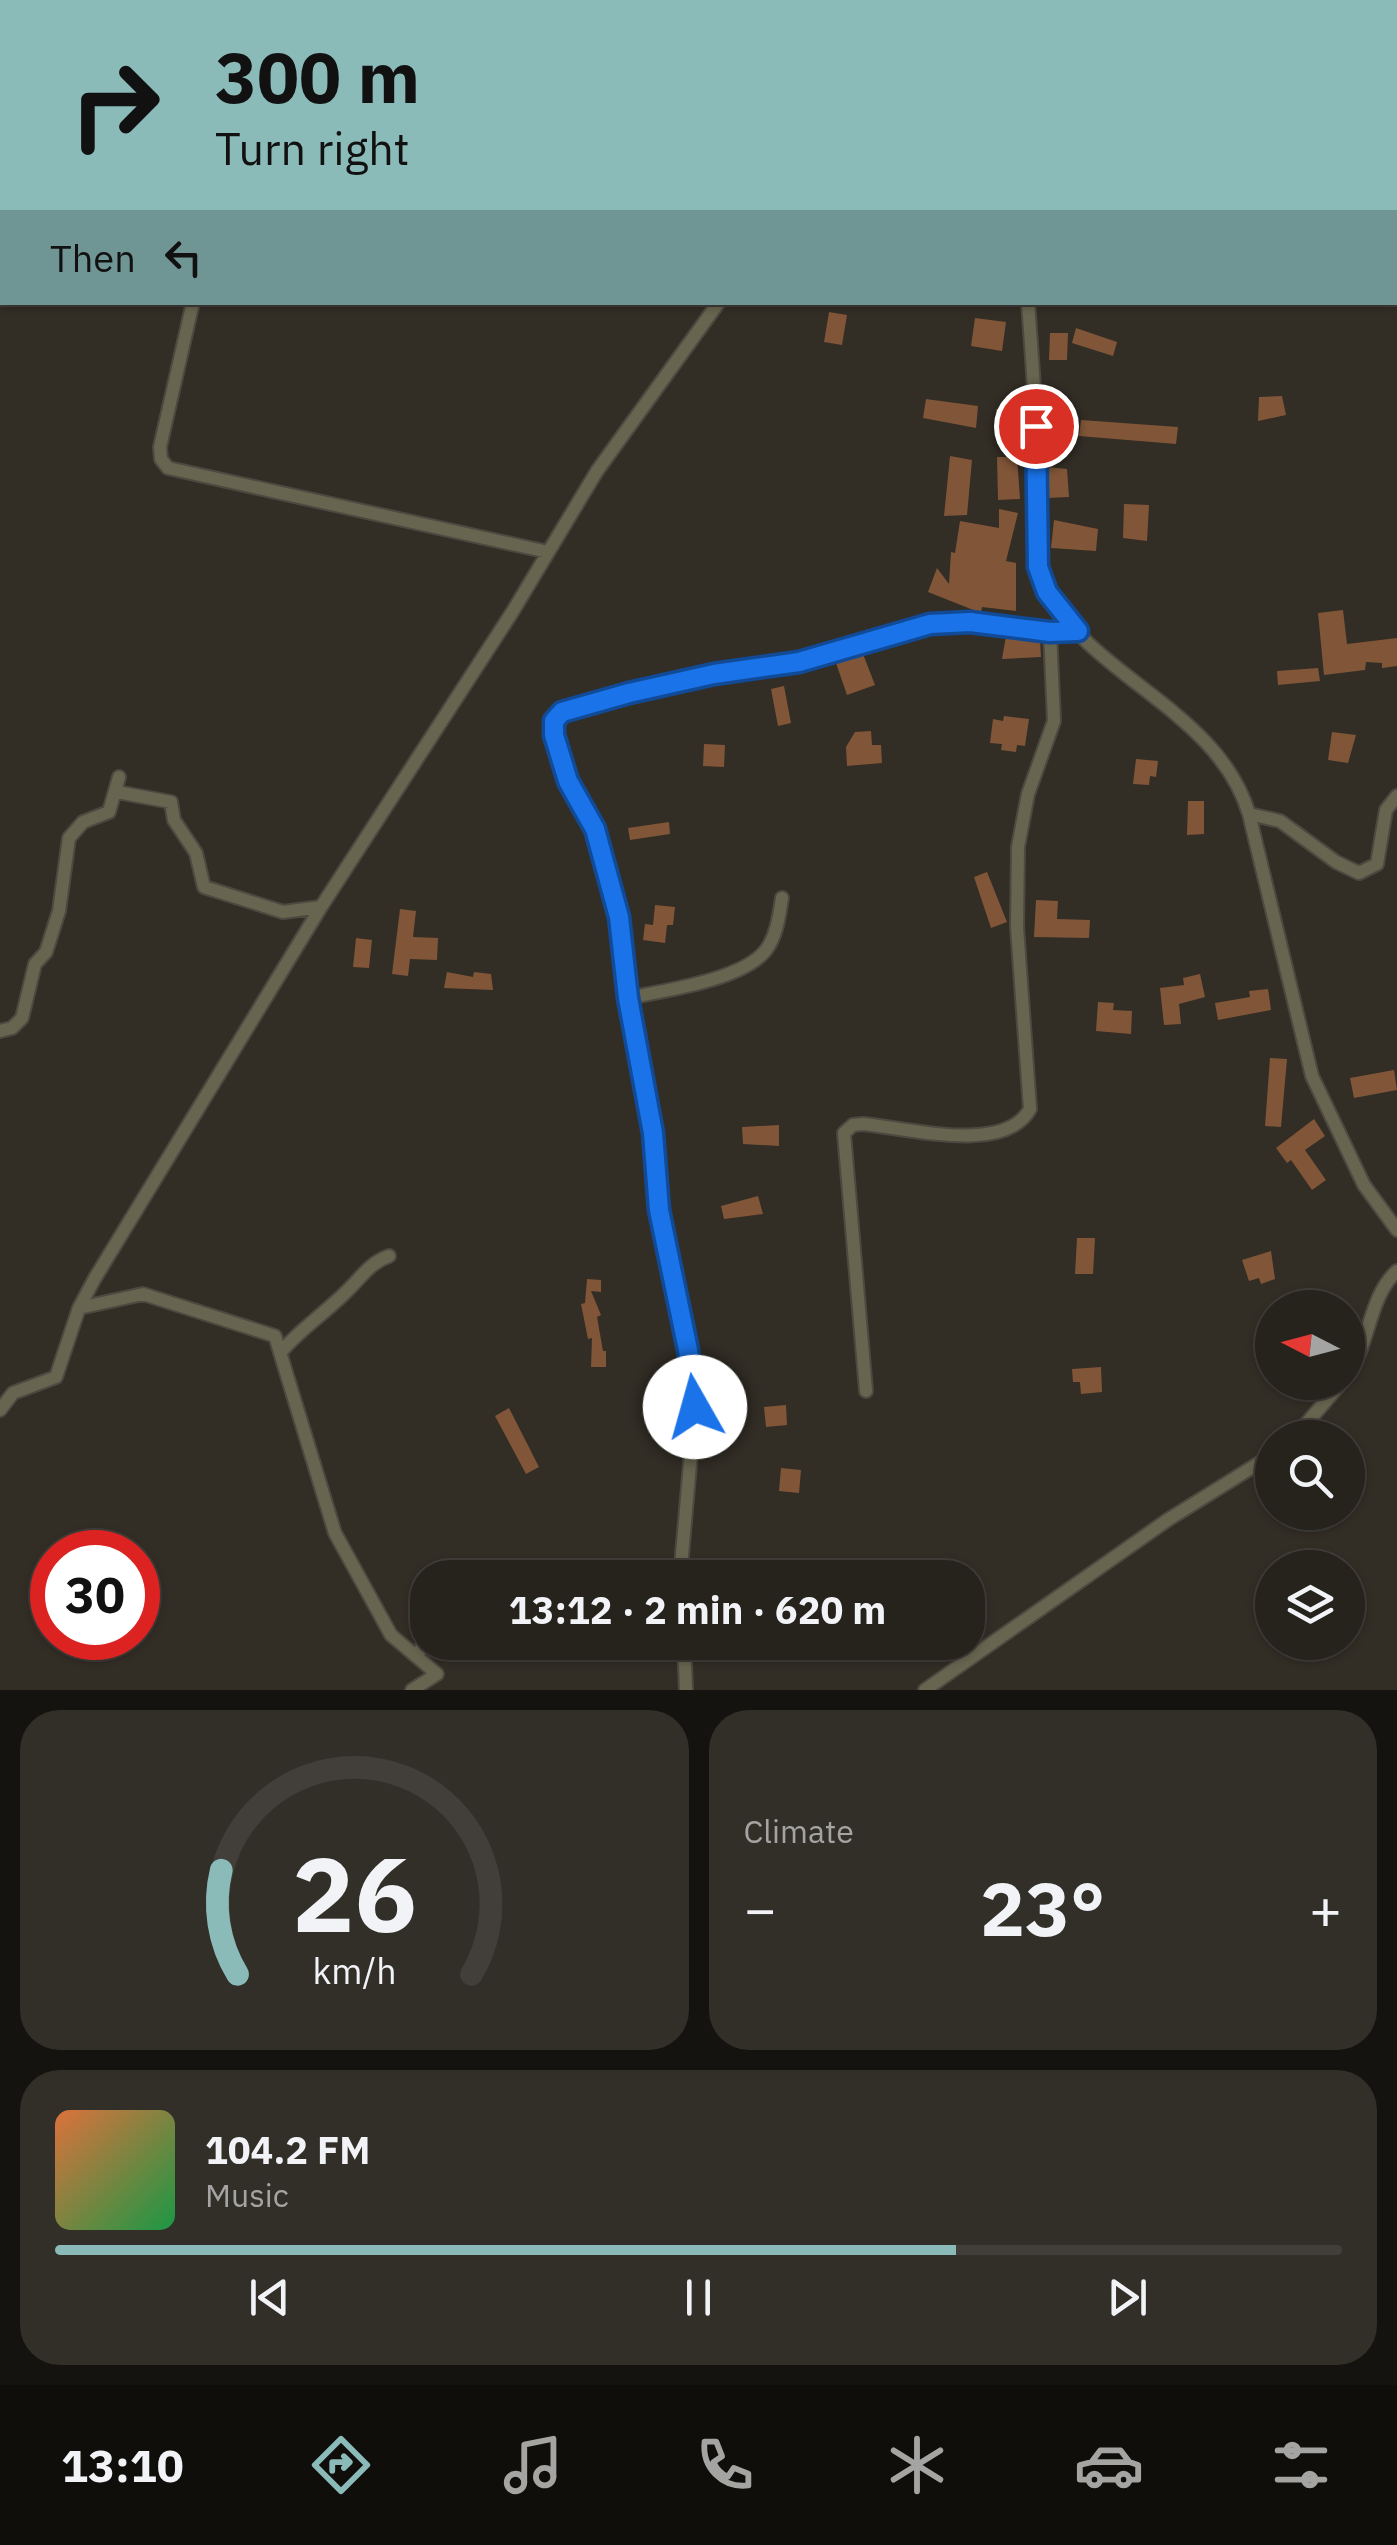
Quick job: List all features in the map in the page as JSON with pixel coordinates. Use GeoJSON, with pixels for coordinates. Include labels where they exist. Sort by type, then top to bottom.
{"type":"FeatureCollection","features":[{"type":"Feature","properties":{"kind":"street"},"geometry":{"type":"LineString","coordinates":[[192,305],[160,447],[161,459],[168,468],[548,552]]}},
{"type":"Feature","properties":{"kind":"street"},"geometry":{"type":"LineString","coordinates":[[0,1410],[14,1393],[56,1377],[78,1308],[321,907],[618,439],[717,305]]}},
{"type":"Feature","properties":{"kind":"street"},"geometry":{"type":"LineString","coordinates":[[1028,305],[1038,567],[1047,592],[1078,631],[1213,749],[1236,782],[1249,814],[1312,1076],[1364,1185],[1397,1230]]}},
{"type":"Feature","properties":{"kind":"street"},"geometry":{"type":"LineString","coordinates":[[681,1560],[695,1394],[664,1240],[653,1133],[614,895],[595,829],[568,781],[554,735],[556,716],[629,693],[714,674],[799,662],[930,624],[970,622],[1050,632],[1078,631]]}},
{"type":"Feature","properties":{"kind":"street"},"geometry":{"type":"LineString","coordinates":[[866,1391],[844,1133],[853,1125],[863,1124],[984,1136],[1013,1128],[1030,1109],[1017,926],[1018,847],[1028,794],[1054,721],[1050,632]]}},
{"type":"Feature","properties":{"kind":"street"},"geometry":{"type":"LineString","coordinates":[[0,1032],[12,1028],[22,1018],[35,964],[46,952],[59,911],[69,838],[83,822],[110,812],[119,777]]}},
{"type":"Feature","properties":{"kind":"street"},"geometry":{"type":"LineString","coordinates":[[117,792],[171,802],[174,820],[196,853],[204,887],[284,912],[321,907]]}},
{"type":"Feature","properties":{"kind":"street"},"geometry":{"type":"LineString","coordinates":[[1249,814],[1280,821],[1336,862],[1359,873],[1378,864],[1386,810],[1397,796]]}},
{"type":"Feature","properties":{"kind":"street"},"geometry":{"type":"LineString","coordinates":[[628,998],[700,984],[758,958],[776,930],[782,898]]}},
{"type":"Feature","properties":{"kind":"street"},"geometry":{"type":"LineString","coordinates":[[280,1353],[304,1325],[346,1293],[375,1262],[389,1256]]}},
{"type":"Feature","properties":{"kind":"street"},"geometry":{"type":"LineString","coordinates":[[1365,1345],[1382,1288],[1397,1272]]}},
{"type":"Feature","properties":{"kind":"street"},"geometry":{"type":"LineString","coordinates":[[78,1308],[144,1294],[275,1336],[335,1534],[374,1611],[391,1635],[410,1651]]}},
{"type":"Feature","properties":{"kind":"street"},"geometry":{"type":"LineString","coordinates":[[1309,1420],[1327,1400]]}},
{"type":"Feature","properties":{"kind":"street"},"geometry":{"type":"LineString","coordinates":[[925,1690],[1169,1519],[1255,1466]]}},
{"type":"Feature","properties":{"kind":"street"},"geometry":{"type":"LineString","coordinates":[[412,1690],[437,1674],[421,1660]]}},
{"type":"Feature","properties":{"kind":"street"},"geometry":{"type":"LineString","coordinates":[[685,1660],[686,1690]]}},
{"type":"Feature","properties":{"kind":"building"},"geometry":{"type":"Polygon","coordinates":[[[829,312],[847,315],[842,345],[824,342],[829,312]]]}},
{"type":"Feature","properties":{"kind":"building"},"geometry":{"type":"Polygon","coordinates":[[[975,318],[1006,322],[1002,351],[971,346],[975,318]]]}},
{"type":"Feature","properties":{"kind":"building"},"geometry":{"type":"Polygon","coordinates":[[[1076,328],[1117,342],[1113,356],[1072,343],[1076,328]]]}},
{"type":"Feature","properties":{"kind":"building"},"geometry":{"type":"Polygon","coordinates":[[[1050,333],[1068,333],[1067,360],[1049,360],[1050,333]]]}},
{"type":"Feature","properties":{"kind":"building"},"geometry":{"type":"Polygon","coordinates":[[[1282,396],[1286,415],[1258,421],[1259,397],[1282,396]]]}},
{"type":"Feature","properties":{"kind":"building"},"geometry":{"type":"Polygon","coordinates":[[[926,399],[978,406],[976,428],[923,418],[926,399]]]}},
{"type":"Feature","properties":{"kind":"building"},"geometry":{"type":"Polygon","coordinates":[[[996,409],[1015,412],[1014,436],[996,432],[996,409]]]}},
{"type":"Feature","properties":{"kind":"building"},"geometry":{"type":"Polygon","coordinates":[[[1081,420],[1178,427],[1176,444],[1079,436],[1081,420]]]}},
{"type":"Feature","properties":{"kind":"building"},"geometry":{"type":"Polygon","coordinates":[[[950,456],[972,460],[967,515],[944,516],[950,456]]]}},
{"type":"Feature","properties":{"kind":"building"},"geometry":{"type":"Polygon","coordinates":[[[997,457],[1017,457],[1020,499],[998,500],[997,457]]]}},
{"type":"Feature","properties":{"kind":"building"},"geometry":{"type":"Polygon","coordinates":[[[1047,467],[1067,469],[1069,497],[1047,498],[1047,467]]]}},
{"type":"Feature","properties":{"kind":"building"},"geometry":{"type":"Polygon","coordinates":[[[1124,504],[1149,505],[1147,541],[1123,538],[1124,504]]]}},
{"type":"Feature","properties":{"kind":"building"},"geometry":{"type":"Polygon","coordinates":[[[999,509],[1018,513],[1006,561],[1016,563],[1016,611],[982,607],[981,613],[928,592],[937,568],[949,584],[951,552],[955,553],[960,521],[999,528],[999,509]]]}},
{"type":"Feature","properties":{"kind":"building"},"geometry":{"type":"Polygon","coordinates":[[[1054,520],[1098,529],[1096,551],[1051,548],[1054,520]]]}},
{"type":"Feature","properties":{"kind":"building"},"geometry":{"type":"Polygon","coordinates":[[[1343,610],[1347,644],[1397,638],[1397,666],[1382,668],[1382,663],[1366,662],[1365,670],[1324,675],[1318,613],[1343,610]]]}},
{"type":"Feature","properties":{"kind":"building"},"geometry":{"type":"Polygon","coordinates":[[[1006,636],[1040,639],[1041,657],[1002,659],[1006,636]]]}},
{"type":"Feature","properties":{"kind":"building"},"geometry":{"type":"Polygon","coordinates":[[[863,654],[875,685],[847,695],[836,663],[863,654]]]}},
{"type":"Feature","properties":{"kind":"building"},"geometry":{"type":"Polygon","coordinates":[[[1318,668],[1320,681],[1278,685],[1277,671],[1318,668]]]}},
{"type":"Feature","properties":{"kind":"building"},"geometry":{"type":"Polygon","coordinates":[[[784,686],[791,723],[778,726],[771,689],[784,686]]]}},
{"type":"Feature","properties":{"kind":"building"},"geometry":{"type":"Polygon","coordinates":[[[1004,716],[1029,719],[1025,746],[1017,745],[1016,752],[1001,750],[1002,744],[990,743],[993,719],[1003,721],[1004,716]]]}},
{"type":"Feature","properties":{"kind":"building"},"geometry":{"type":"Polygon","coordinates":[[[871,731],[872,745],[881,745],[882,763],[847,766],[846,747],[855,732],[871,731]]]}},
{"type":"Feature","properties":{"kind":"building"},"geometry":{"type":"Polygon","coordinates":[[[1332,732],[1356,735],[1348,763],[1328,760],[1332,732]]]}},
{"type":"Feature","properties":{"kind":"building"},"geometry":{"type":"Polygon","coordinates":[[[704,744],[725,745],[724,767],[703,766],[704,744]]]}},
{"type":"Feature","properties":{"kind":"building"},"geometry":{"type":"Polygon","coordinates":[[[1136,759],[1158,761],[1156,777],[1150,776],[1149,785],[1133,784],[1136,759]]]}},
{"type":"Feature","properties":{"kind":"building"},"geometry":{"type":"Polygon","coordinates":[[[1188,801],[1204,801],[1204,834],[1187,835],[1188,801]]]}},
{"type":"Feature","properties":{"kind":"building"},"geometry":{"type":"Polygon","coordinates":[[[669,822],[670,834],[630,840],[628,828],[669,822]]]}},
{"type":"Feature","properties":{"kind":"building"},"geometry":{"type":"Polygon","coordinates":[[[987,872],[1007,922],[991,928],[974,877],[987,872]]]}},
{"type":"Feature","properties":{"kind":"building"},"geometry":{"type":"Polygon","coordinates":[[[1036,900],[1058,901],[1057,919],[1090,920],[1089,938],[1034,937],[1036,900]]]}},
{"type":"Feature","properties":{"kind":"building"},"geometry":{"type":"Polygon","coordinates":[[[655,905],[675,907],[665,943],[643,940],[645,924],[653,925],[655,905]]]}},
{"type":"Feature","properties":{"kind":"building"},"geometry":{"type":"Polygon","coordinates":[[[400,909],[416,911],[413,937],[438,938],[437,960],[410,959],[408,976],[392,974],[400,909]]]}},
{"type":"Feature","properties":{"kind":"building"},"geometry":{"type":"Polygon","coordinates":[[[356,938],[372,940],[369,968],[353,967],[356,938]]]}},
{"type":"Feature","properties":{"kind":"building"},"geometry":{"type":"Polygon","coordinates":[[[447,972],[473,977],[474,972],[491,974],[493,990],[444,988],[447,972]]]}},
{"type":"Feature","properties":{"kind":"building"},"geometry":{"type":"Polygon","coordinates":[[[1200,974],[1205,997],[1179,1004],[1181,1024],[1164,1025],[1160,988],[1184,985],[1183,978],[1200,974]]]}},
{"type":"Feature","properties":{"kind":"building"},"geometry":{"type":"Polygon","coordinates":[[[1268,989],[1271,1010],[1218,1020],[1215,1003],[1250,997],[1249,991],[1268,989]]]}},
{"type":"Feature","properties":{"kind":"building"},"geometry":{"type":"Polygon","coordinates":[[[1098,1002],[1114,1003],[1113,1010],[1132,1011],[1131,1034],[1096,1031],[1098,1002]]]}},
{"type":"Feature","properties":{"kind":"building"},"geometry":{"type":"Polygon","coordinates":[[[1270,1058],[1287,1059],[1281,1127],[1265,1126],[1270,1058]]]}},
{"type":"Feature","properties":{"kind":"building"},"geometry":{"type":"Polygon","coordinates":[[[1394,1070],[1397,1090],[1354,1098],[1350,1078],[1394,1070]]]}},
{"type":"Feature","properties":{"kind":"building"},"geometry":{"type":"Polygon","coordinates":[[[1314,1119],[1325,1136],[1305,1150],[1326,1180],[1312,1190],[1291,1160],[1287,1163],[1276,1148],[1314,1119]]]}},
{"type":"Feature","properties":{"kind":"building"},"geometry":{"type":"Polygon","coordinates":[[[779,1125],[779,1146],[743,1144],[742,1127],[779,1125]]]}},
{"type":"Feature","properties":{"kind":"building"},"geometry":{"type":"Polygon","coordinates":[[[758,1196],[763,1214],[724,1219],[721,1206],[758,1196]]]}},
{"type":"Feature","properties":{"kind":"building"},"geometry":{"type":"Polygon","coordinates":[[[1077,1238],[1095,1238],[1093,1274],[1075,1274],[1077,1238]]]}},
{"type":"Feature","properties":{"kind":"building"},"geometry":{"type":"Polygon","coordinates":[[[1271,1251],[1275,1279],[1261,1284],[1259,1278],[1249,1281],[1242,1260],[1271,1251]]]}},
{"type":"Feature","properties":{"kind":"building"},"geometry":{"type":"Polygon","coordinates":[[[587,1279],[601,1280],[601,1292],[591,1291],[601,1315],[597,1317],[606,1367],[591,1367],[592,1338],[588,1339],[581,1304],[585,1303],[587,1279]]]}},
{"type":"Feature","properties":{"kind":"building"},"geometry":{"type":"Polygon","coordinates":[[[1101,1367],[1102,1392],[1081,1394],[1080,1382],[1073,1382],[1072,1369],[1101,1367]]]}},
{"type":"Feature","properties":{"kind":"building"},"geometry":{"type":"Polygon","coordinates":[[[786,1405],[787,1425],[766,1427],[764,1407],[786,1405]]]}},
{"type":"Feature","properties":{"kind":"building"},"geometry":{"type":"Polygon","coordinates":[[[509,1408],[539,1467],[526,1474],[495,1416],[509,1408]]]}},
{"type":"Feature","properties":{"kind":"building"},"geometry":{"type":"Polygon","coordinates":[[[781,1468],[801,1470],[799,1493],[779,1491],[781,1468]]]}},
{"type":"Feature","properties":{"kind":"route"},"geometry":{"type":"LineString","coordinates":[[695,1407],[688,1350],[659,1210],[653,1133],[628,998],[619,917],[595,829],[568,781],[554,735],[554,721],[562,712],[629,693],[714,674],[782,666],[930,624],[970,622],[1050,632],[1078,631],[1047,592],[1038,567],[1036,426]]}}]}
